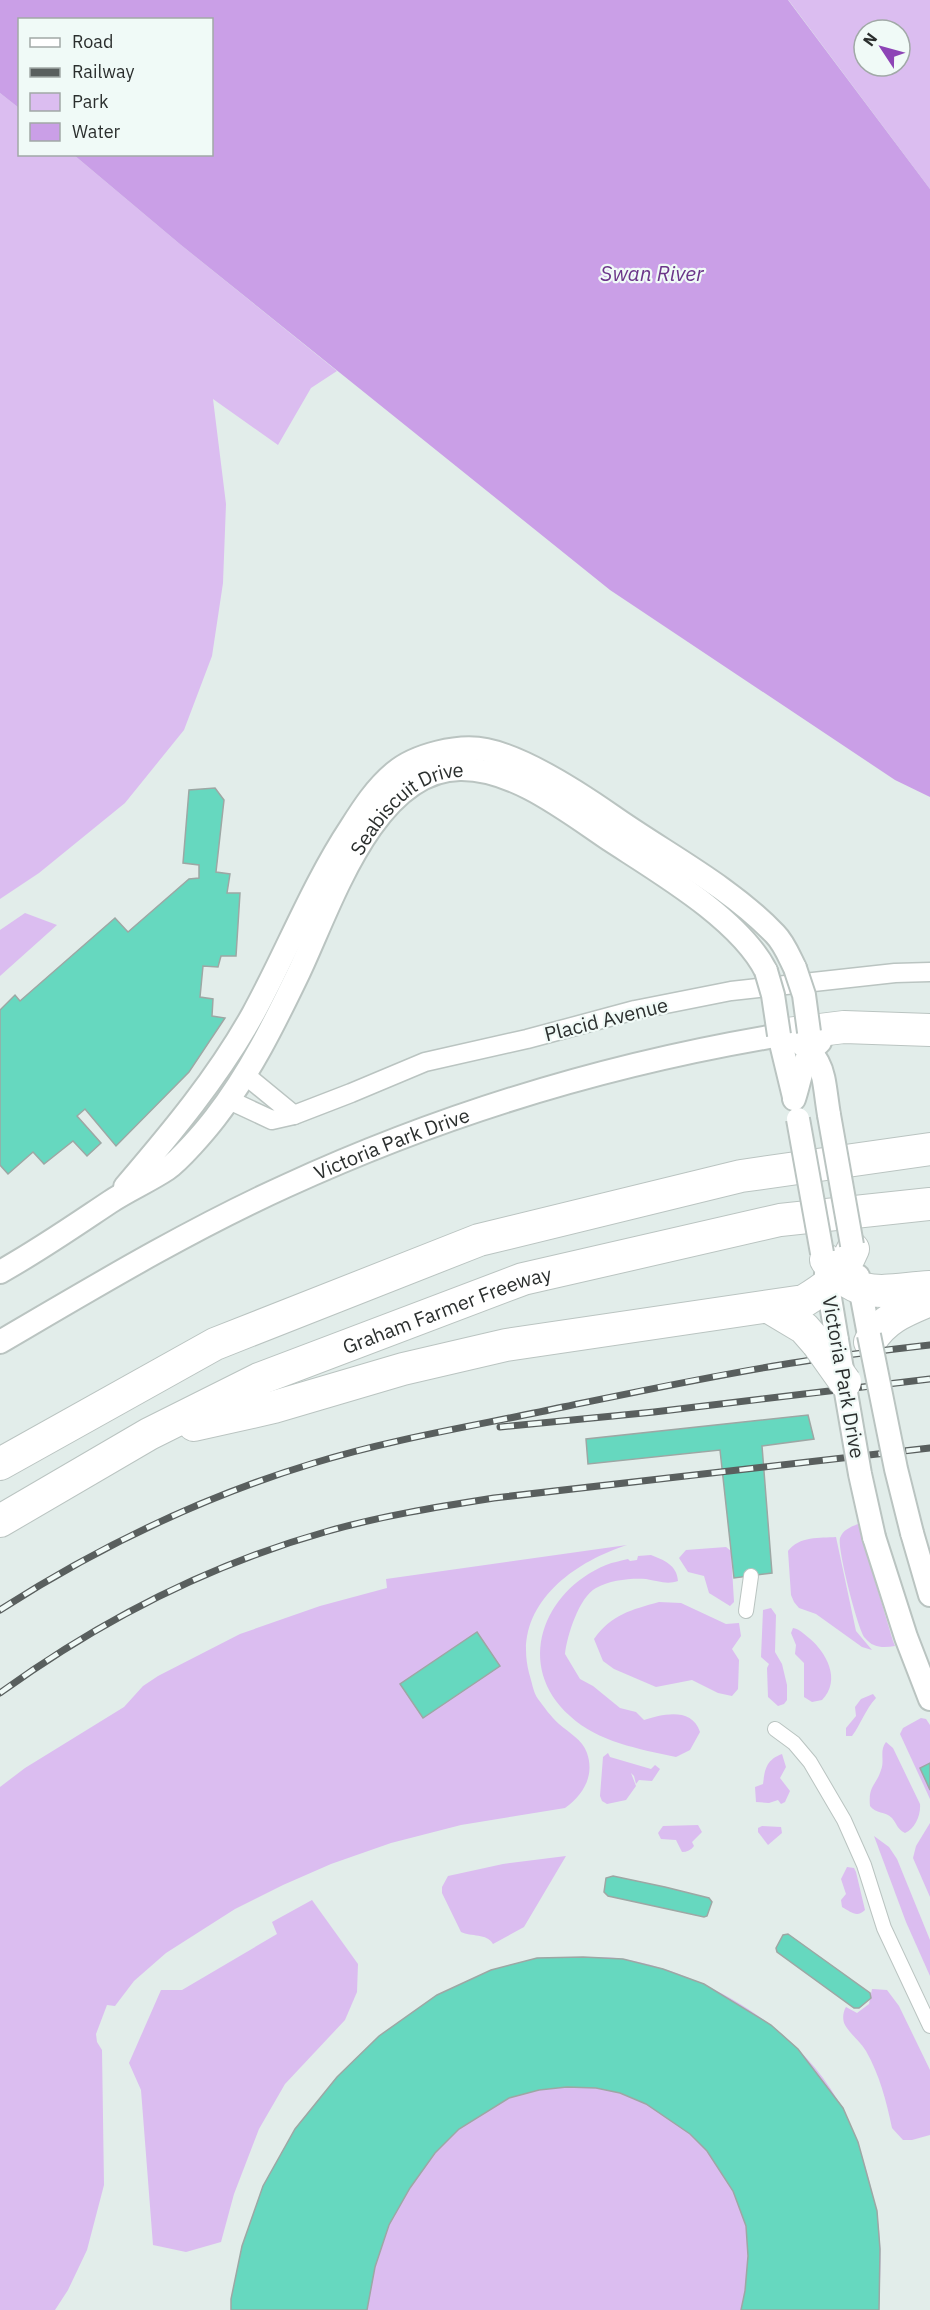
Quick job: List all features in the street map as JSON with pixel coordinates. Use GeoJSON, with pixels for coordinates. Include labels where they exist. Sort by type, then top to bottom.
{"type":"FeatureCollection","features":[{"type":"Feature","properties":{"kind":"highway"},"geometry":{"type":"LineString","coordinates":[[796,1038],[844,1027],[930,1030]]}},
{"type":"Feature","properties":{"kind":"highway"},"geometry":{"type":"LineString","coordinates":[[0,1464],[215,1344],[479,1240],[741,1176],[930,1149]]}},
{"type":"Feature","properties":{"kind":"highway","name":"Graham Farmer Freeway"},"geometry":{"type":"LineString","coordinates":[[0,1521],[149,1434],[259,1379],[523,1279],[780,1220],[930,1204]]}},
{"type":"Feature","properties":{"kind":"highway"},"geometry":{"type":"LineString","coordinates":[[149,1434],[274,1407],[403,1369],[506,1345],[804,1301],[837,1277],[853,1249]]}},
{"type":"Feature","properties":{"kind":"highway"},"geometry":{"type":"LineString","coordinates":[[837,1277],[930,1287]]}},
{"type":"Feature","properties":{"kind":"highway"},"geometry":{"type":"LineString","coordinates":[[871,1337],[879,1327],[893,1317],[930,1300]]}},
{"type":"Feature","properties":{"kind":"highway"},"geometry":{"type":"LineString","coordinates":[[769,1307],[828,1342],[844,1382]]}},
{"type":"Feature","properties":{"kind":"street","name":"Seabiscuit Drive"},"geometry":{"type":"LineString","coordinates":[[114,1200],[211,1083],[253,1014],[331,856],[369,800],[394,773],[421,757],[453,750],[486,750],[528,766],[581,795],[742,904],[776,935],[795,968],[804,995],[796,1038],[796,1109]]}},
{"type":"Feature","properties":{"kind":"street","name":"Seabiscuit Drive"},"geometry":{"type":"LineString","coordinates":[[0,1272],[169,1168],[215,1118],[260,1050],[331,899],[359,847],[380,814],[406,789],[431,773],[460,768],[495,773],[542,795],[693,895],[744,938],[759,958],[766,971],[773,995],[796,1038]]}},
{"type":"Feature","properties":{"kind":"street","name":"Placid Avenue"},"geometry":{"type":"LineString","coordinates":[[227,1100],[272,1120],[294,1115],[425,1062],[527,1039],[635,1010],[731,991],[895,973],[930,972]]}},
{"type":"Feature","properties":{"kind":"street","name":"Victoria Park Drive"},"geometry":{"type":"LineString","coordinates":[[0,1342],[185,1236],[285,1186],[432,1126],[603,1072],[712,1046],[796,1038],[804,1063],[796,1109],[837,1277],[871,1337],[896,1469],[930,1595]]}},
{"type":"Feature","properties":{"kind":"street"},"geometry":{"type":"LineString","coordinates":[[796,1038],[817,1057],[823,1074],[853,1249]]}},
{"type":"Feature","properties":{"kind":"street"},"geometry":{"type":"LineString","coordinates":[[244,1074],[294,1115]]}},
{"type":"Feature","properties":{"kind":"street","name":"Victoria Park Drive"},"geometry":{"type":"LineString","coordinates":[[828,1342],[837,1277]]}},
{"type":"Feature","properties":{"kind":"street","name":"Victoria Park Drive"},"geometry":{"type":"LineString","coordinates":[[844,1382],[874,1537],[906,1637],[930,1700]]}},
{"type":"Feature","properties":{"kind":"street"},"geometry":{"type":"LineString","coordinates":[[747,1611],[751,1576]]}},
{"type":"Feature","properties":{"kind":"street"},"geometry":{"type":"LineString","coordinates":[[775,1729],[794,1743],[810,1762],[844,1820],[864,1865],[884,1928],[930,2026]]}},
{"type":"Feature","properties":{"kind":"green space"},"geometry":{"type":"Polygon","coordinates":[[[788,0],[930,0],[930,189],[788,0]]]}},
{"type":"Feature","properties":{"kind":"green space"},"geometry":{"type":"Polygon","coordinates":[[[0,93],[18,107],[18,156],[75,156],[337,371],[311,388],[278,445],[213,399],[226,504],[223,583],[212,656],[184,730],[125,803],[39,873],[0,899],[0,93]]]}},
{"type":"Feature","properties":{"kind":"green space"},"geometry":{"type":"Polygon","coordinates":[[[25,913],[57,925],[0,976],[0,930],[25,913]]]}},
{"type":"Feature","properties":{"kind":"green space"},"geometry":{"type":"Polygon","coordinates":[[[858,1524],[895,1646],[882,1647],[871,1644],[862,1632],[853,1605],[840,1538],[843,1533],[858,1524]]]}},
{"type":"Feature","properties":{"kind":"green space"},"geometry":{"type":"Polygon","coordinates":[[[836,1537],[856,1631],[872,1650],[862,1647],[816,1614],[799,1608],[791,1595],[788,1551],[804,1540],[836,1537]]]}},
{"type":"Feature","properties":{"kind":"green space"},"geometry":{"type":"Polygon","coordinates":[[[627,1545],[586,1563],[567,1576],[538,1608],[529,1628],[526,1649],[529,1673],[535,1693],[550,1715],[579,1740],[587,1753],[588,1777],[582,1791],[565,1808],[461,1825],[391,1843],[331,1864],[283,1885],[235,1909],[166,1953],[134,1981],[115,2006],[107,2005],[96,2034],[97,2042],[102,2050],[104,2185],[87,2250],[68,2290],[55,2310],[0,2310],[0,1787],[25,1768],[124,1707],[143,1686],[158,1676],[240,1634],[320,1606],[387,1588],[386,1579],[627,1545]]]}},
{"type":"Feature","properties":{"kind":"green space"},"geometry":{"type":"Polygon","coordinates":[[[726,1547],[731,1551],[734,1602],[730,1606],[709,1593],[704,1576],[688,1572],[679,1558],[686,1550],[726,1547]]]}},
{"type":"Feature","properties":{"kind":"green space"},"geometry":{"type":"Polygon","coordinates":[[[651,1555],[672,1567],[678,1581],[666,1583],[646,1579],[627,1579],[596,1588],[579,1608],[568,1637],[565,1654],[580,1679],[593,1686],[620,1708],[636,1712],[644,1720],[676,1714],[691,1719],[700,1732],[690,1750],[676,1757],[620,1743],[581,1725],[553,1696],[543,1675],[540,1653],[543,1632],[552,1611],[566,1593],[584,1577],[606,1565],[628,1559],[637,1560],[638,1556],[651,1555]]]}},
{"type":"Feature","properties":{"kind":"green space"},"geometry":{"type":"Polygon","coordinates":[[[659,1602],[681,1603],[726,1624],[739,1623],[741,1636],[732,1649],[739,1660],[738,1689],[732,1696],[718,1693],[692,1680],[656,1687],[614,1669],[603,1661],[594,1639],[601,1631],[623,1614],[659,1602]]]}},
{"type":"Feature","properties":{"kind":"green space"},"geometry":{"type":"Polygon","coordinates":[[[771,1608],[776,1615],[775,1652],[782,1664],[787,1685],[787,1700],[778,1706],[768,1697],[767,1668],[769,1664],[761,1657],[763,1610],[771,1608]]]}},
{"type":"Feature","properties":{"kind":"green space"},"geometry":{"type":"Polygon","coordinates":[[[793,1628],[801,1631],[826,1658],[831,1684],[822,1700],[812,1702],[804,1697],[804,1663],[795,1654],[796,1645],[791,1633],[793,1628]]]}},
{"type":"Feature","properties":{"kind":"green space"},"geometry":{"type":"Polygon","coordinates":[[[873,1694],[876,1698],[852,1736],[846,1736],[846,1728],[856,1716],[855,1707],[861,1699],[873,1694]]]}},
{"type":"Feature","properties":{"kind":"green space"},"geometry":{"type":"Polygon","coordinates":[[[921,1718],[926,1719],[930,1725],[930,1799],[900,1734],[903,1728],[921,1718]]]}},
{"type":"Feature","properties":{"kind":"green space"},"geometry":{"type":"Polygon","coordinates":[[[886,1742],[893,1748],[920,1804],[917,1821],[905,1833],[892,1818],[870,1806],[871,1790],[881,1770],[886,1742]]]}},
{"type":"Feature","properties":{"kind":"green space"},"geometry":{"type":"Polygon","coordinates":[[[608,1753],[610,1757],[651,1769],[655,1765],[660,1769],[652,1781],[639,1780],[636,1784],[631,1773],[636,1786],[626,1800],[607,1804],[600,1796],[603,1757],[608,1753]]]}},
{"type":"Feature","properties":{"kind":"green space"},"geometry":{"type":"Polygon","coordinates":[[[782,1754],[786,1767],[780,1778],[790,1791],[785,1802],[781,1804],[778,1800],[769,1803],[756,1802],[755,1787],[763,1784],[769,1762],[782,1754]]]}},
{"type":"Feature","properties":{"kind":"green space"},"geometry":{"type":"Polygon","coordinates":[[[930,1823],[930,1897],[913,1858],[916,1846],[930,1823]]]}},
{"type":"Feature","properties":{"kind":"green space"},"geometry":{"type":"Polygon","coordinates":[[[698,1825],[702,1832],[692,1842],[694,1846],[686,1852],[682,1852],[676,1840],[661,1839],[658,1833],[663,1826],[698,1825]]]}},
{"type":"Feature","properties":{"kind":"green space"},"geometry":{"type":"Polygon","coordinates":[[[762,1826],[781,1827],[782,1833],[768,1845],[758,1832],[758,1828],[762,1826]]]}},
{"type":"Feature","properties":{"kind":"green space"},"geometry":{"type":"Polygon","coordinates":[[[874,1836],[889,1847],[897,1859],[930,1940],[930,1976],[906,1922],[874,1836]]]}},
{"type":"Feature","properties":{"kind":"green space"},"geometry":{"type":"Polygon","coordinates":[[[566,1856],[524,1927],[493,1944],[487,1938],[461,1932],[442,1893],[442,1887],[448,1876],[503,1864],[566,1856]]]}},
{"type":"Feature","properties":{"kind":"green space"},"geometry":{"type":"Polygon","coordinates":[[[847,1867],[854,1868],[856,1872],[865,1910],[859,1914],[842,1907],[841,1900],[846,1894],[841,1879],[847,1867]]]}},
{"type":"Feature","properties":{"kind":"green space"},"geometry":{"type":"Polygon","coordinates":[[[312,1900],[358,1964],[357,1992],[345,2020],[285,2084],[259,2129],[234,2194],[221,2242],[186,2252],[153,2245],[141,2090],[129,2063],[161,1990],[182,1990],[277,1934],[272,1922],[312,1900]]]}},
{"type":"Feature","properties":{"kind":"green space"},"geometry":{"type":"Polygon","coordinates":[[[537,1958],[624,1959],[656,1967],[688,1978],[720,1993],[750,2010],[779,2031],[826,2081],[854,2134],[867,2171],[880,2234],[879,2310],[231,2310],[231,2299],[242,2246],[263,2186],[295,2129],[337,2077],[437,1995],[491,1970],[537,1958]]]}},
{"type":"Feature","properties":{"kind":"green space"},"geometry":{"type":"Polygon","coordinates":[[[872,1989],[887,1990],[899,2006],[930,2070],[930,2135],[903,2140],[892,2128],[882,2088],[871,2060],[864,2047],[844,2023],[843,2016],[846,2007],[857,2013],[869,2004],[872,1989]]]}},
{"type":"Feature","properties":{"kind":"water","name":"Swan River"},"geometry":{"type":"Polygon","coordinates":[[[0,0],[788,0],[930,189],[930,797],[895,780],[610,590],[181,245],[75,156],[213,156],[213,18],[18,18],[18,107],[0,93],[0,0]]]}},
{"type":"Feature","properties":{"kind":"building"},"geometry":{"type":"Polygon","coordinates":[[[215,788],[224,800],[216,872],[230,874],[227,893],[240,893],[236,956],[221,956],[218,967],[203,966],[200,997],[213,999],[212,1016],[225,1018],[189,1072],[116,1146],[85,1109],[77,1116],[101,1143],[87,1156],[73,1141],[44,1164],[33,1152],[8,1174],[0,1165],[0,1010],[15,995],[20,1001],[115,918],[128,932],[189,879],[199,878],[199,865],[183,863],[189,790],[215,788]]]}},
{"type":"Feature","properties":{"kind":"building"},"geometry":{"type":"Polygon","coordinates":[[[808,1415],[814,1439],[762,1446],[772,1573],[734,1578],[720,1450],[588,1464],[586,1439],[808,1415]]]}},
{"type":"Feature","properties":{"kind":"building"},"geometry":{"type":"Polygon","coordinates":[[[477,1632],[500,1666],[423,1718],[400,1684],[477,1632]]]}},
{"type":"Feature","properties":{"kind":"building"},"geometry":{"type":"Polygon","coordinates":[[[930,1763],[930,1790],[920,1768],[930,1763]]]}},
{"type":"Feature","properties":{"kind":"building"},"geometry":{"type":"Polygon","coordinates":[[[613,1876],[709,1898],[712,1902],[707,1916],[704,1917],[608,1896],[604,1892],[606,1878],[613,1876]]]}},
{"type":"Feature","properties":{"kind":"building"},"geometry":{"type":"Polygon","coordinates":[[[788,1934],[870,1993],[871,1998],[859,2008],[854,2008],[777,1952],[776,1948],[783,1935],[788,1934]]]}},
{"type":"Feature","properties":{"kind":"building"},"geometry":{"type":"Polygon","coordinates":[[[537,1958],[623,1959],[663,1969],[704,1984],[771,2025],[798,2049],[843,2108],[858,2142],[877,2211],[880,2249],[879,2310],[741,2310],[748,2256],[746,2226],[733,2191],[707,2151],[690,2134],[646,2104],[620,2093],[596,2088],[567,2087],[539,2090],[509,2098],[459,2129],[435,2153],[410,2188],[389,2225],[375,2267],[367,2310],[231,2310],[231,2299],[242,2246],[263,2186],[295,2129],[337,2077],[379,2036],[437,1995],[491,1970],[537,1958]]]}},
{"type":"Feature","properties":{"kind":"railway"},"geometry":{"type":"LineString","coordinates":[[0,1610],[75,1565],[191,1508],[272,1476],[345,1454],[438,1432],[710,1377],[815,1359],[930,1345]]}},
{"type":"Feature","properties":{"kind":"railway"},"geometry":{"type":"LineString","coordinates":[[500,1427],[654,1412],[930,1379]]}},
{"type":"Feature","properties":{"kind":"railway"},"geometry":{"type":"LineString","coordinates":[[0,1693],[76,1643],[155,1598],[281,1545],[346,1526],[409,1512],[494,1498],[930,1448]]}}]}
